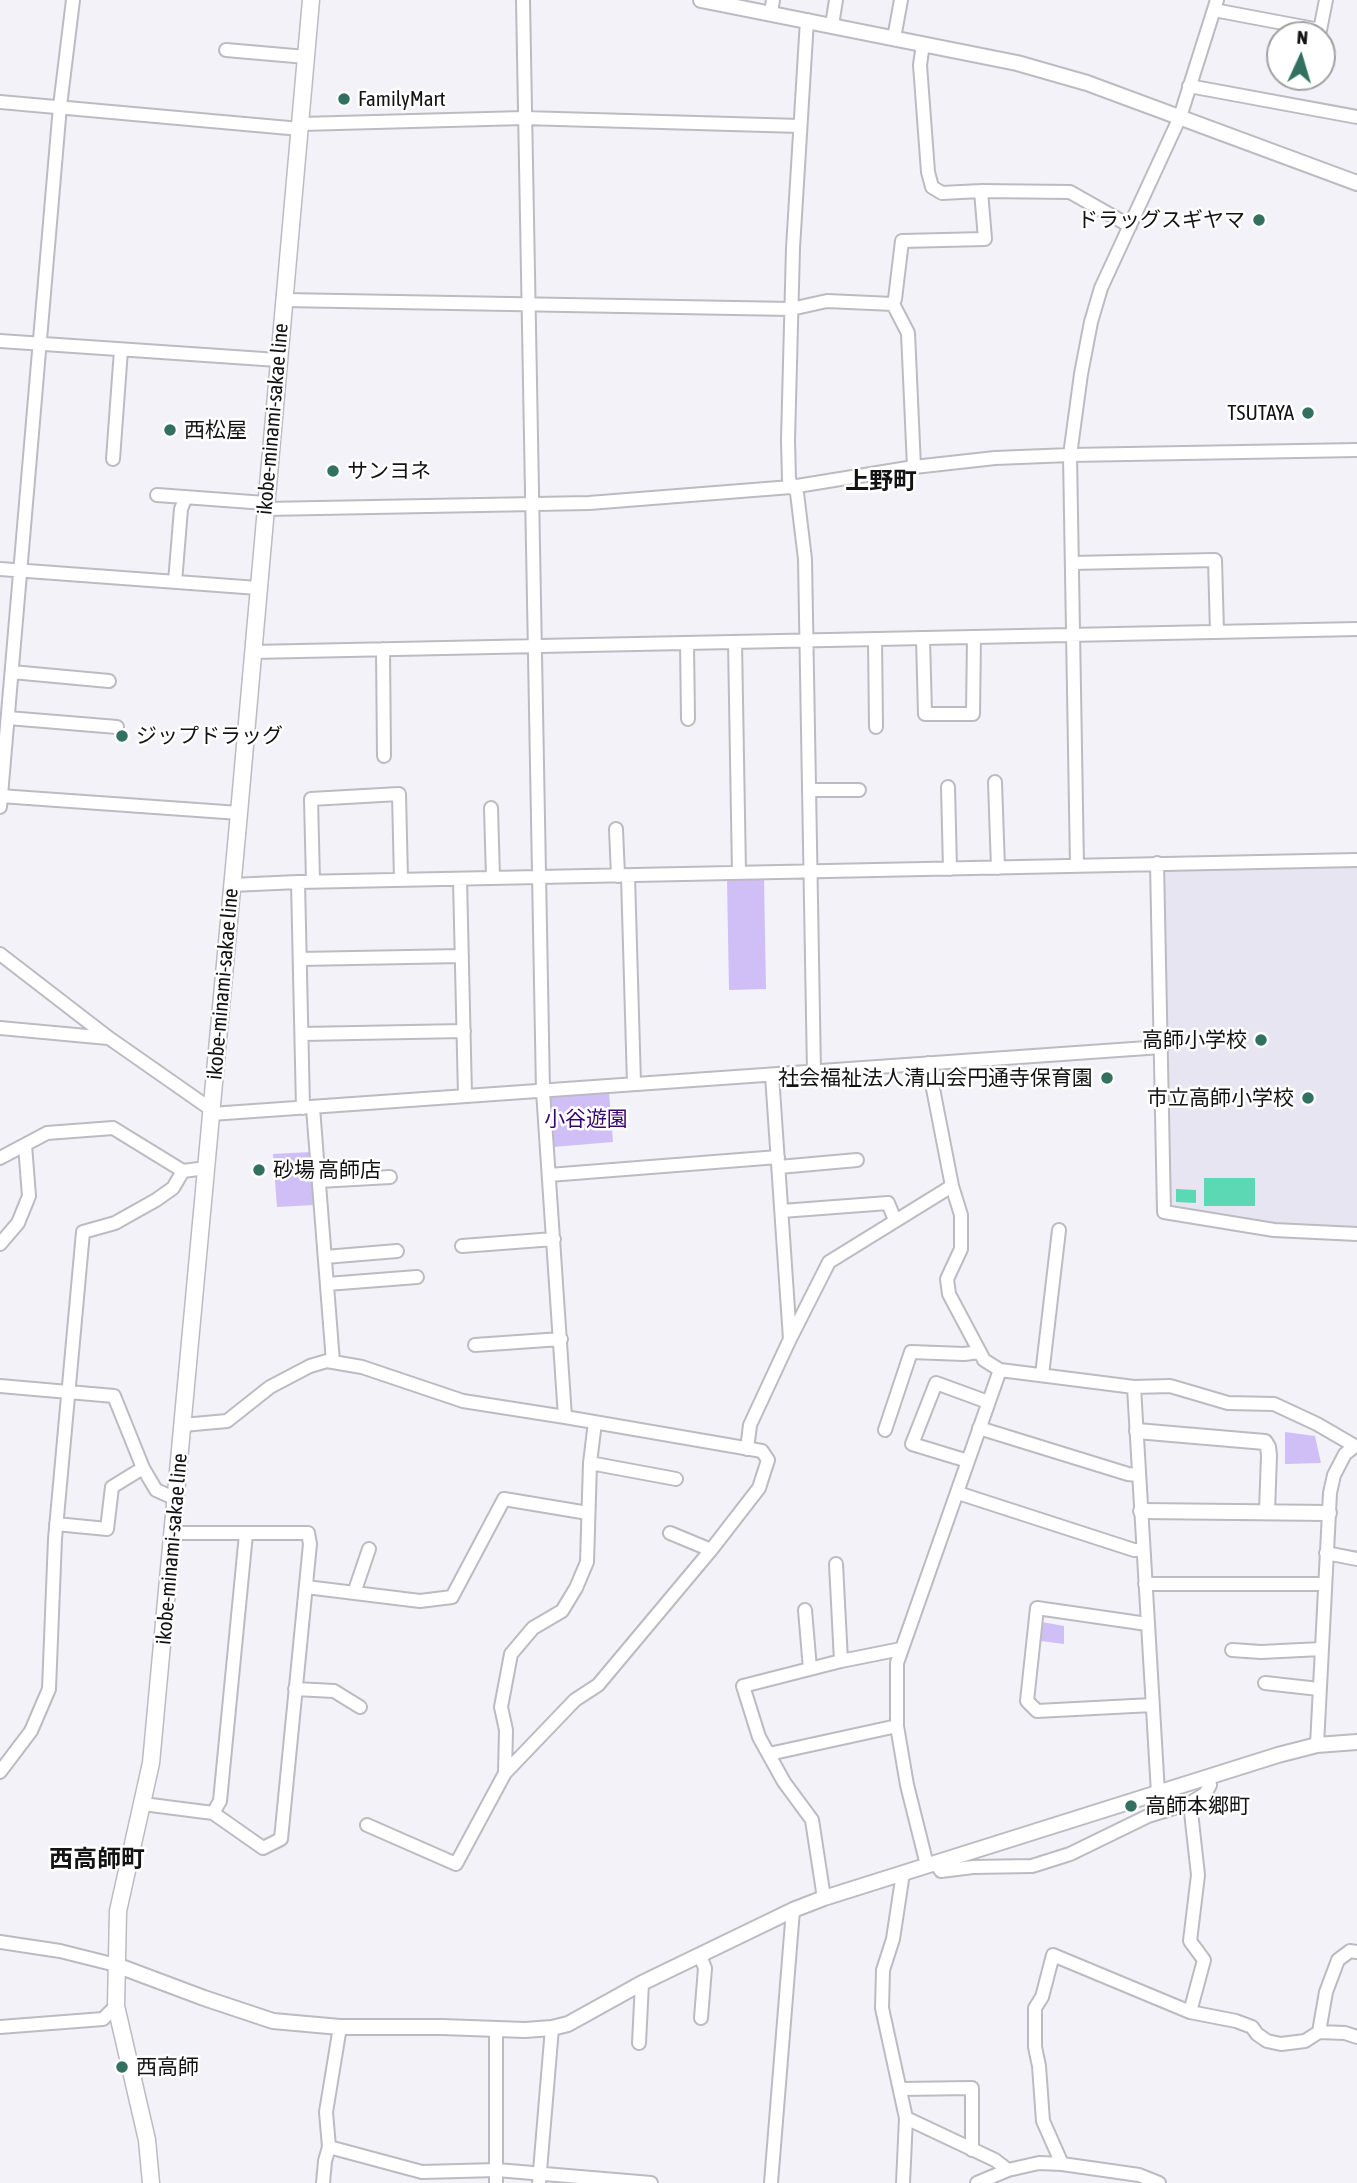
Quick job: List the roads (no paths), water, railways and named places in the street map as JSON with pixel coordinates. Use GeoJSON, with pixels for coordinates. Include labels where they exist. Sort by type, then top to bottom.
{"type":"FeatureCollection","features":[{"type":"Feature","properties":{"kind":"main road","name":"ikobe-minami-sakae line"},"geometry":{"type":"LineString","coordinates":[[151,2183],[147,2140],[116,2006],[118,1911],[151,1763],[311,0]]}},
{"type":"Feature","properties":{"kind":"street"},"geometry":{"type":"LineString","coordinates":[[0,807],[60,106],[73,0]]}},
{"type":"Feature","properties":{"kind":"street"},"geometry":{"type":"LineString","coordinates":[[523,0],[543,1091],[565,1417]]}},
{"type":"Feature","properties":{"kind":"street"},"geometry":{"type":"LineString","coordinates":[[701,0],[772,7],[807,20],[1017,63],[1087,83],[1357,183]]}},
{"type":"Feature","properties":{"kind":"street"},"geometry":{"type":"LineString","coordinates":[[832,25],[836,0]]}},
{"type":"Feature","properties":{"kind":"street"},"geometry":{"type":"LineString","coordinates":[[894,38],[901,0]]}},
{"type":"Feature","properties":{"kind":"street"},"geometry":{"type":"LineString","coordinates":[[1077,866],[1070,454],[1091,321],[1101,288],[1180,117],[1216,5],[1320,30],[1326,0]]}},
{"type":"Feature","properties":{"kind":"street"},"geometry":{"type":"LineString","coordinates":[[807,20],[791,309],[788,440],[789,480],[797,493],[805,559],[814,1072]]}},
{"type":"Feature","properties":{"kind":"street"},"geometry":{"type":"LineString","coordinates":[[923,44],[920,65],[928,172],[932,187],[942,192],[1070,192],[1130,226]]}},
{"type":"Feature","properties":{"kind":"street"},"geometry":{"type":"LineString","coordinates":[[226,50],[306,57]]}},
{"type":"Feature","properties":{"kind":"street"},"geometry":{"type":"LineString","coordinates":[[1189,86],[1357,117]]}},
{"type":"Feature","properties":{"kind":"street"},"geometry":{"type":"LineString","coordinates":[[0,102],[300,127],[524,118],[800,126]]}},
{"type":"Feature","properties":{"kind":"street"},"geometry":{"type":"LineString","coordinates":[[914,467],[908,333],[893,304],[902,241],[985,239],[981,191]]}},
{"type":"Feature","properties":{"kind":"street"},"geometry":{"type":"LineString","coordinates":[[284,300],[791,309],[827,301],[893,304]]}},
{"type":"Feature","properties":{"kind":"street"},"geometry":{"type":"LineString","coordinates":[[0,341],[278,360]]}},
{"type":"Feature","properties":{"kind":"street"},"geometry":{"type":"LineString","coordinates":[[113,458],[121,350]]}},
{"type":"Feature","properties":{"kind":"street"},"geometry":{"type":"LineString","coordinates":[[157,495],[265,506],[589,503],[791,487],[914,467],[995,458],[1070,454],[1357,450]]}},
{"type":"Feature","properties":{"kind":"street"},"geometry":{"type":"LineString","coordinates":[[175,582],[181,509],[186,497]]}},
{"type":"Feature","properties":{"kind":"street"},"geometry":{"type":"LineString","coordinates":[[1072,563],[1215,560],[1217,632]]}},
{"type":"Feature","properties":{"kind":"street"},"geometry":{"type":"LineString","coordinates":[[0,569],[258,588]]}},
{"type":"Feature","properties":{"kind":"street"},"geometry":{"type":"LineString","coordinates":[[252,652],[1357,629]]}},
{"type":"Feature","properties":{"kind":"street"},"geometry":{"type":"LineString","coordinates":[[923,638],[925,714],[973,714],[974,637]]}},
{"type":"Feature","properties":{"kind":"street"},"geometry":{"type":"LineString","coordinates":[[875,639],[876,727]]}},
{"type":"Feature","properties":{"kind":"street"},"geometry":{"type":"LineString","coordinates":[[735,642],[740,873]]}},
{"type":"Feature","properties":{"kind":"street"},"geometry":{"type":"LineString","coordinates":[[687,643],[688,719]]}},
{"type":"Feature","properties":{"kind":"street"},"geometry":{"type":"LineString","coordinates":[[383,649],[384,756]]}},
{"type":"Feature","properties":{"kind":"street"},"geometry":{"type":"LineString","coordinates":[[12,672],[109,681]]}},
{"type":"Feature","properties":{"kind":"street"},"geometry":{"type":"LineString","coordinates":[[5,726],[117,727]]}},
{"type":"Feature","properties":{"kind":"street"},"geometry":{"type":"LineString","coordinates":[[995,782],[998,868]]}},
{"type":"Feature","properties":{"kind":"street"},"geometry":{"type":"LineString","coordinates":[[948,787],[950,869]]}},
{"type":"Feature","properties":{"kind":"street"},"geometry":{"type":"LineString","coordinates":[[810,790],[859,790]]}},
{"type":"Feature","properties":{"kind":"street"},"geometry":{"type":"LineString","coordinates":[[313,881],[311,799],[399,794],[401,880]]}},
{"type":"Feature","properties":{"kind":"street"},"geometry":{"type":"LineString","coordinates":[[0,796],[239,813]]}},
{"type":"Feature","properties":{"kind":"street"},"geometry":{"type":"LineString","coordinates":[[491,808],[493,878]]}},
{"type":"Feature","properties":{"kind":"street"},"geometry":{"type":"LineString","coordinates":[[616,829],[623,876],[634,1084]]}},
{"type":"Feature","properties":{"kind":"street"},"geometry":{"type":"LineString","coordinates":[[232,885],[313,881],[1357,860]]}},
{"type":"Feature","properties":{"kind":"street"},"geometry":{"type":"LineString","coordinates":[[1157,863],[1164,1212],[1274,1230],[1357,1234]]}},
{"type":"Feature","properties":{"kind":"street"},"geometry":{"type":"LineString","coordinates":[[460,878],[466,1096]]}},
{"type":"Feature","properties":{"kind":"street"},"geometry":{"type":"LineString","coordinates":[[298,882],[302,1034],[308,1108],[319,1181],[333,1362]]}},
{"type":"Feature","properties":{"kind":"street"},"geometry":{"type":"LineString","coordinates":[[0,954],[109,1038],[212,1112],[308,1108],[1161,1047]]}},
{"type":"Feature","properties":{"kind":"street"},"geometry":{"type":"LineString","coordinates":[[300,959],[462,956]]}},
{"type":"Feature","properties":{"kind":"street"},"geometry":{"type":"LineString","coordinates":[[0,1028],[109,1038]]}},
{"type":"Feature","properties":{"kind":"street"},"geometry":{"type":"LineString","coordinates":[[302,1034],[464,1031]]}},
{"type":"Feature","properties":{"kind":"street"},"geometry":{"type":"LineString","coordinates":[[928,1063],[952,1186],[961,1215],[961,1249],[947,1279],[949,1294],[985,1360],[1000,1370],[1134,1387],[1170,1386],[1228,1403],[1274,1404],[1317,1423],[1356,1445],[1345,1454],[1334,1475],[1330,1493],[1317,1745]]}},
{"type":"Feature","properties":{"kind":"street"},"geometry":{"type":"LineString","coordinates":[[772,1074],[790,1339]]}},
{"type":"Feature","properties":{"kind":"street"},"geometry":{"type":"LineString","coordinates":[[0,1158],[47,1133],[113,1128],[183,1171],[206,1168]]}},
{"type":"Feature","properties":{"kind":"street"},"geometry":{"type":"LineString","coordinates":[[0,1244],[18,1223],[30,1196],[24,1145]]}},
{"type":"Feature","properties":{"kind":"street"},"geometry":{"type":"LineString","coordinates":[[549,1175],[858,1160]]}},
{"type":"Feature","properties":{"kind":"street"},"geometry":{"type":"LineString","coordinates":[[0,1772],[31,1731],[49,1689],[56,1524],[83,1231],[115,1223],[156,1200],[173,1188],[183,1171]]}},
{"type":"Feature","properties":{"kind":"street"},"geometry":{"type":"LineString","coordinates":[[319,1181],[390,1177]]}},
{"type":"Feature","properties":{"kind":"street"},"geometry":{"type":"LineString","coordinates":[[747,1449],[750,1425],[829,1262],[952,1186]]}},
{"type":"Feature","properties":{"kind":"street"},"geometry":{"type":"LineString","coordinates":[[782,1211],[888,1203],[895,1220]]}},
{"type":"Feature","properties":{"kind":"street"},"geometry":{"type":"LineString","coordinates":[[1042,1375],[1059,1230]]}},
{"type":"Feature","properties":{"kind":"street"},"geometry":{"type":"LineString","coordinates":[[461,1246],[554,1239]]}},
{"type":"Feature","properties":{"kind":"street"},"geometry":{"type":"LineString","coordinates":[[325,1257],[397,1251]]}},
{"type":"Feature","properties":{"kind":"street"},"geometry":{"type":"LineString","coordinates":[[327,1284],[417,1277]]}},
{"type":"Feature","properties":{"kind":"street"},"geometry":{"type":"LineString","coordinates":[[475,1345],[561,1339]]}},
{"type":"Feature","properties":{"kind":"street"},"geometry":{"type":"LineString","coordinates":[[886,1430],[911,1352],[980,1352]]}},
{"type":"Feature","properties":{"kind":"street"},"geometry":{"type":"LineString","coordinates":[[183,1425],[227,1421],[270,1387],[310,1366],[333,1362],[362,1367],[463,1401],[762,1451],[768,1460],[759,1488],[712,1550],[598,1685],[575,1700],[505,1773],[456,1864],[367,1825]]}},
{"type":"Feature","properties":{"kind":"street"},"geometry":{"type":"LineString","coordinates":[[1000,1370],[897,1662],[897,1726],[907,1785],[931,1864],[941,1871],[973,1867],[1032,1866],[1070,1854],[1148,1816],[1190,1803],[1205,1794],[1210,1785],[1208,1777]]}},
{"type":"Feature","properties":{"kind":"street"},"geometry":{"type":"LineString","coordinates":[[968,1461],[912,1444],[936,1383],[988,1402]]}},
{"type":"Feature","properties":{"kind":"street"},"geometry":{"type":"LineString","coordinates":[[0,1386],[114,1396],[143,1468],[156,1490],[176,1499]]}},
{"type":"Feature","properties":{"kind":"street"},"geometry":{"type":"LineString","coordinates":[[1134,1387],[1158,1793]]}},
{"type":"Feature","properties":{"kind":"street"},"geometry":{"type":"LineString","coordinates":[[505,1773],[506,1730],[501,1707],[511,1654],[533,1628],[562,1611],[587,1562],[590,1463],[595,1422]]}},
{"type":"Feature","properties":{"kind":"street"},"geometry":{"type":"LineString","coordinates":[[979,1428],[1138,1475]]}},
{"type":"Feature","properties":{"kind":"street"},"geometry":{"type":"LineString","coordinates":[[1136,1432],[1265,1441],[1269,1455],[1266,1512]]}},
{"type":"Feature","properties":{"kind":"street"},"geometry":{"type":"LineString","coordinates":[[590,1463],[676,1479]]}},
{"type":"Feature","properties":{"kind":"street"},"geometry":{"type":"LineString","coordinates":[[56,1524],[107,1529],[112,1487],[143,1468]]}},
{"type":"Feature","properties":{"kind":"street"},"geometry":{"type":"LineString","coordinates":[[958,1493],[1134,1550],[1143,1550]]}},
{"type":"Feature","properties":{"kind":"street"},"geometry":{"type":"LineString","coordinates":[[306,1587],[420,1601],[452,1597],[504,1499],[588,1513]]}},
{"type":"Feature","properties":{"kind":"street"},"geometry":{"type":"LineString","coordinates":[[1141,1511],[1329,1513]]}},
{"type":"Feature","properties":{"kind":"street"},"geometry":{"type":"LineString","coordinates":[[143,1804],[213,1813],[263,1849],[281,1839],[310,1544],[308,1533],[173,1533]]}},
{"type":"Feature","properties":{"kind":"street"},"geometry":{"type":"LineString","coordinates":[[670,1533],[712,1550]]}},
{"type":"Feature","properties":{"kind":"street"},"geometry":{"type":"LineString","coordinates":[[213,1813],[220,1801],[246,1534]]}},
{"type":"Feature","properties":{"kind":"street"},"geometry":{"type":"LineString","coordinates":[[354,1593],[369,1549]]}},
{"type":"Feature","properties":{"kind":"street"},"geometry":{"type":"LineString","coordinates":[[1326,1553],[1357,1559]]}},
{"type":"Feature","properties":{"kind":"street"},"geometry":{"type":"LineString","coordinates":[[836,1564],[841,1661]]}},
{"type":"Feature","properties":{"kind":"street"},"geometry":{"type":"LineString","coordinates":[[1145,1584],[1324,1584]]}},
{"type":"Feature","properties":{"kind":"street"},"geometry":{"type":"LineString","coordinates":[[1147,1624],[1037,1608],[1027,1701],[1037,1711],[1152,1705]]}},
{"type":"Feature","properties":{"kind":"street"},"geometry":{"type":"LineString","coordinates":[[805,1610],[810,1670]]}},
{"type":"Feature","properties":{"kind":"street"},"geometry":{"type":"LineString","coordinates":[[824,1898],[813,1819],[784,1782],[759,1737],[743,1686],[901,1649]]}},
{"type":"Feature","properties":{"kind":"street"},"geometry":{"type":"LineString","coordinates":[[1232,1650],[1261,1652],[1321,1649]]}},
{"type":"Feature","properties":{"kind":"street"},"geometry":{"type":"LineString","coordinates":[[1265,1683],[1319,1689]]}},
{"type":"Feature","properties":{"kind":"street"},"geometry":{"type":"LineString","coordinates":[[295,1689],[334,1691],[360,1707]]}},
{"type":"Feature","properties":{"kind":"street"},"geometry":{"type":"LineString","coordinates":[[769,1754],[897,1726]]}},
{"type":"Feature","properties":{"kind":"street"},"geometry":{"type":"LineString","coordinates":[[0,1942],[60,1951],[116,1965],[264,2018],[285,2022],[340,2027],[525,2030],[552,2028],[568,2024],[642,1983],[793,1910],[824,1898],[1317,1745],[1357,1742]]}},
{"type":"Feature","properties":{"kind":"street"},"geometry":{"type":"LineString","coordinates":[[1190,1803],[1198,1875],[1190,1941],[1204,1960],[1190,2012]]}},
{"type":"Feature","properties":{"kind":"street"},"geometry":{"type":"LineString","coordinates":[[903,1873],[893,1939],[883,1970],[881,2008],[906,2118],[903,2183]]}},
{"type":"Feature","properties":{"kind":"street"},"geometry":{"type":"LineString","coordinates":[[771,2183],[793,1910]]}},
{"type":"Feature","properties":{"kind":"street"},"geometry":{"type":"LineString","coordinates":[[1319,2032],[1326,1992],[1338,1960],[1350,1951],[1357,1952]]}},
{"type":"Feature","properties":{"kind":"street"},"geometry":{"type":"LineString","coordinates":[[1062,2164],[1042,2121],[1039,2066],[1035,2047],[1035,2008],[1042,1997],[1053,1955],[1190,2012],[1252,2027],[1267,2041],[1281,2044],[1305,2041],[1319,2032],[1345,2033],[1357,2037]]}},
{"type":"Feature","properties":{"kind":"street"},"geometry":{"type":"LineString","coordinates":[[700,1956],[705,1968],[701,2018]]}},
{"type":"Feature","properties":{"kind":"street"},"geometry":{"type":"LineString","coordinates":[[639,2043],[642,1983]]}},
{"type":"Feature","properties":{"kind":"street"},"geometry":{"type":"LineString","coordinates":[[0,2027],[103,2019],[116,2006]]}},
{"type":"Feature","properties":{"kind":"street"},"geometry":{"type":"LineString","coordinates":[[323,2183],[325,2161],[330,2147],[326,2112],[340,2027]]}},
{"type":"Feature","properties":{"kind":"street"},"geometry":{"type":"LineString","coordinates":[[539,2178],[552,2028]]}},
{"type":"Feature","properties":{"kind":"street"},"geometry":{"type":"LineString","coordinates":[[496,2029],[497,2176]]}},
{"type":"Feature","properties":{"kind":"street"},"geometry":{"type":"LineString","coordinates":[[900,2089],[972,2088],[972,2150]]}},
{"type":"Feature","properties":{"kind":"street"},"geometry":{"type":"LineString","coordinates":[[906,2118],[995,2160],[1008,2171]]}},
{"type":"Feature","properties":{"kind":"street"},"geometry":{"type":"LineString","coordinates":[[330,2147],[422,2172],[651,2183]]}},
{"type":"Feature","properties":{"kind":"street"},"geometry":{"type":"LineString","coordinates":[[977,2183],[1039,2163],[1139,2175],[1158,2183]]}},
{"type":"Feature","properties":{"kind":"place","name":"FamilyMart"},"geometry":{"type":"Point","coordinates":[344,99]}},
{"type":"Feature","properties":{"kind":"place","name":"ドラッグスギヤマ"},"geometry":{"type":"Point","coordinates":[1259,220]}},
{"type":"Feature","properties":{"kind":"place","name":"TSUTAYA"},"geometry":{"type":"Point","coordinates":[1308,413]}},
{"type":"Feature","properties":{"kind":"place","name":"西松屋"},"geometry":{"type":"Point","coordinates":[170,430]}},
{"type":"Feature","properties":{"kind":"place","name":"サンヨネ"},"geometry":{"type":"Point","coordinates":[333,471]}},
{"type":"Feature","properties":{"kind":"place","name":"ジップドラッグ"},"geometry":{"type":"Point","coordinates":[122,736]}},
{"type":"Feature","properties":{"kind":"place","name":"高師小学校"},"geometry":{"type":"Point","coordinates":[1261,1040]}},
{"type":"Feature","properties":{"kind":"place","name":"社会福祉法人清山会円通寺保育園"},"geometry":{"type":"Point","coordinates":[1107,1078]}},
{"type":"Feature","properties":{"kind":"place","name":"市立高師小学校"},"geometry":{"type":"Point","coordinates":[1308,1098]}},
{"type":"Feature","properties":{"kind":"place","name":"砂場 高師店"},"geometry":{"type":"Point","coordinates":[259,1170]}},
{"type":"Feature","properties":{"kind":"place","name":"高師本郷町"},"geometry":{"type":"Point","coordinates":[1131,1806]}},
{"type":"Feature","properties":{"kind":"place","name":"西高師"},"geometry":{"type":"Point","coordinates":[122,2067]}},
{"type":"Feature","properties":{"kind":"district","name":"上野町"},"geometry":{"type":"Point","coordinates":[881,481]}},
{"type":"Feature","properties":{"kind":"district","name":"西高師町"},"geometry":{"type":"Point","coordinates":[97,1859]}},
{"type":"Feature","properties":{"kind":"park label","name":"小谷遊園"},"geometry":{"type":"Point","coordinates":[586,1119]}}]}
